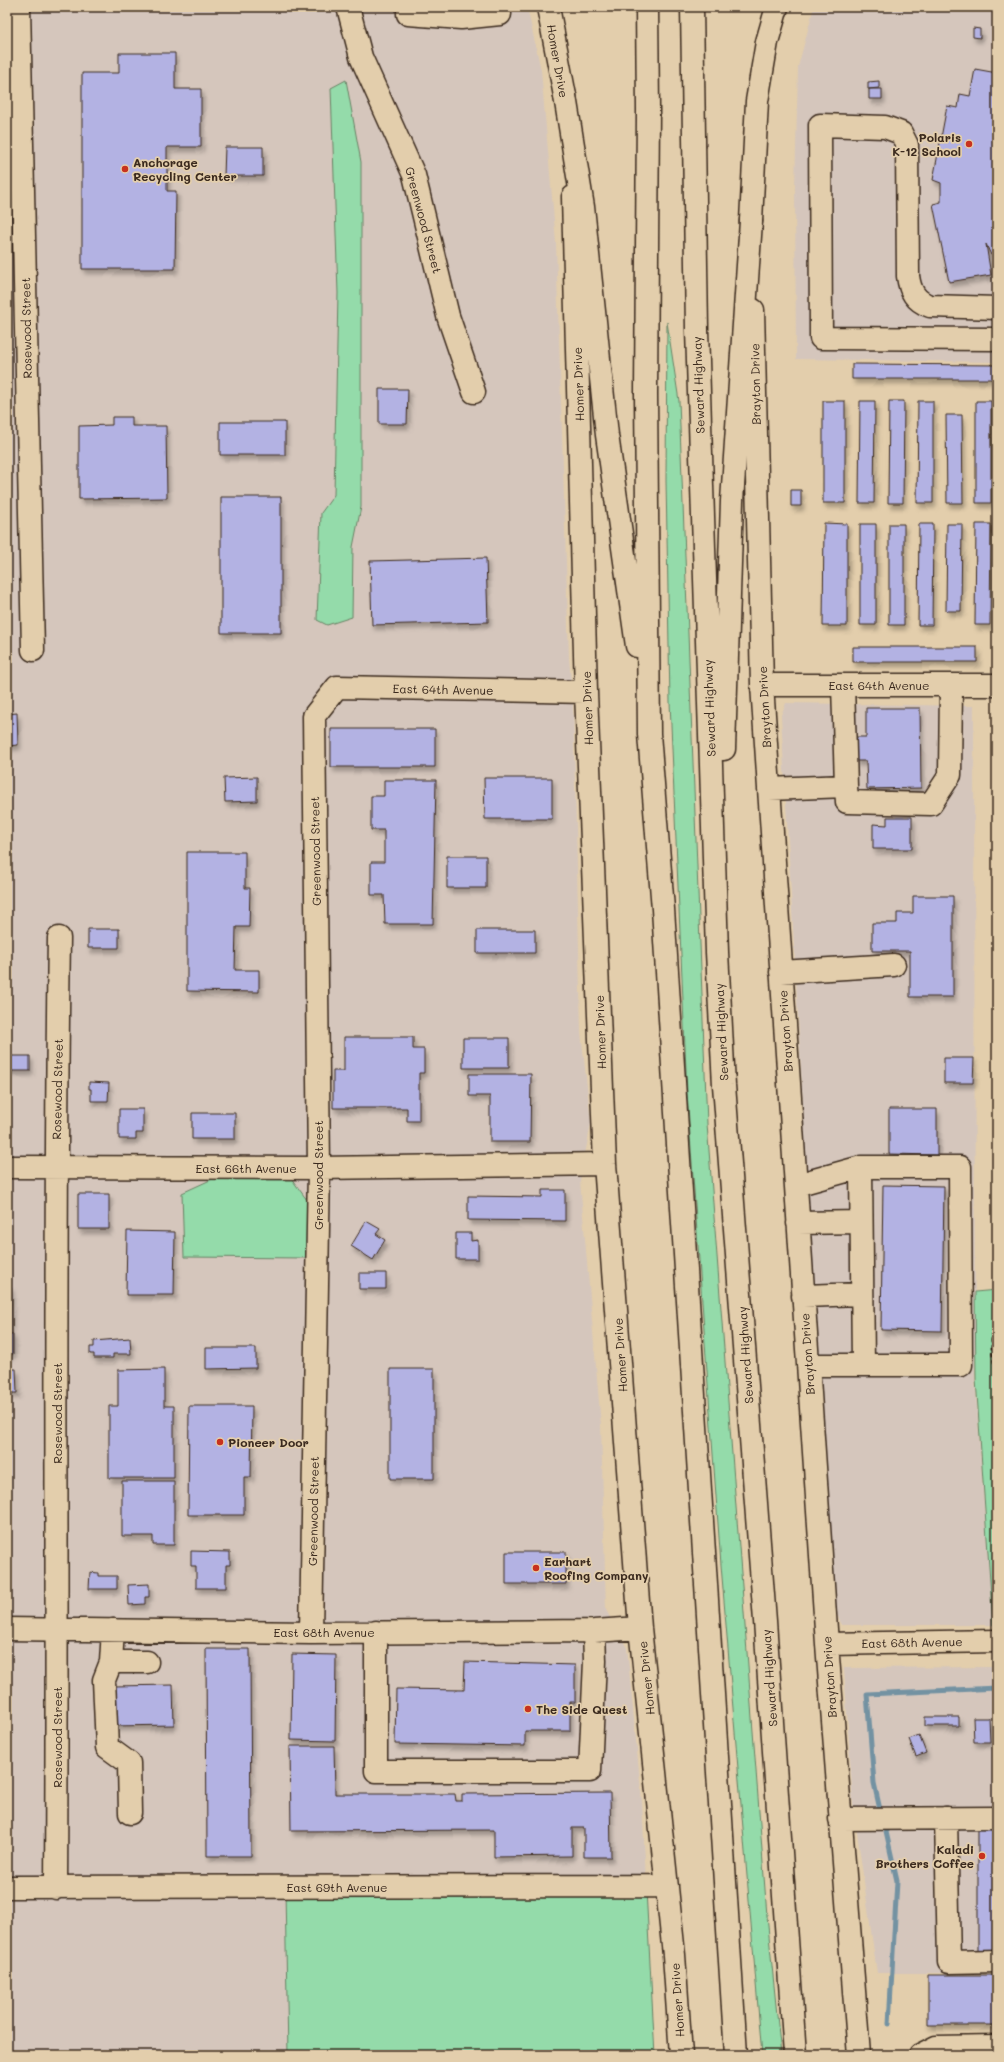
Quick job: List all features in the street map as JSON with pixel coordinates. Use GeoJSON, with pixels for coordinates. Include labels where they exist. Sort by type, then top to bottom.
{"type":"FeatureCollection","features":[{"type":"Feature","properties":{"kind":"main road","name":"Rosewood Street"},"geometry":{"type":"LineString","coordinates":[[19,7],[13,54],[16,293],[32,650]]}},
{"type":"Feature","properties":{"kind":"main road","name":"Greenwood Street"},"geometry":{"type":"LineString","coordinates":[[348,7],[361,57],[414,175],[448,316],[474,392]]}},
{"type":"Feature","properties":{"kind":"main road"},"geometry":{"type":"LineString","coordinates":[[408,7],[408,14],[500,14],[498,7]]}},
{"type":"Feature","properties":{"kind":"main road","name":"Homer Drive"},"geometry":{"type":"LineString","coordinates":[[548,7],[565,96],[573,199],[586,692],[605,1164],[640,1628],[674,1955],[681,2055]]}},
{"type":"Feature","properties":{"kind":"main road"},"geometry":{"type":"LineString","coordinates":[[647,7],[648,110],[646,394],[649,734]]}},
{"type":"Feature","properties":{"kind":"main road","name":"Seward Highway"},"geometry":{"type":"LineString","coordinates":[[692,7],[697,330],[717,952],[724,1085],[765,1621],[795,2055]]}},
{"type":"Feature","properties":{"kind":"main road","name":"Brayton Drive"},"geometry":{"type":"LineString","coordinates":[[777,7],[767,42],[757,101],[751,221],[762,685],[827,1644],[859,2055]]}},
{"type":"Feature","properties":{"kind":"main road"},"geometry":{"type":"LineString","coordinates":[[565,96],[583,207],[607,435],[649,734],[663,909],[736,2055]]}},
{"type":"Feature","properties":{"kind":"main road"},"geometry":{"type":"LineString","coordinates":[[997,308],[930,306],[920,303],[913,294],[909,286],[908,276],[907,145],[906,138],[901,132],[885,127],[820,125],[821,338],[997,339]]}},
{"type":"Feature","properties":{"kind":"main road"},"geometry":{"type":"LineString","coordinates":[[717,952],[732,501],[751,221]]}},
{"type":"Feature","properties":{"kind":"main road","name":"East 64th Avenue"},"geometry":{"type":"LineString","coordinates":[[762,685],[997,685]]}},
{"type":"Feature","properties":{"kind":"main road"},"geometry":{"type":"LineString","coordinates":[[843,685],[847,802],[931,804],[950,776],[951,685]]}},
{"type":"Feature","properties":{"kind":"main road","name":"East 64th Avenue"},"geometry":{"type":"LineString","coordinates":[[314,716],[337,687],[586,692]]}},
{"type":"Feature","properties":{"kind":"main road","name":"Greenwood Street"},"geometry":{"type":"LineString","coordinates":[[311,1633],[319,1168],[314,716]]}},
{"type":"Feature","properties":{"kind":"main road"},"geometry":{"type":"LineString","coordinates":[[769,789],[846,786]]}},
{"type":"Feature","properties":{"kind":"main road","name":"Rosewood Street"},"geometry":{"type":"LineString","coordinates":[[56,1888],[58,1629],[55,1167],[59,938]]}},
{"type":"Feature","properties":{"kind":"main road"},"geometry":{"type":"LineString","coordinates":[[781,972],[894,965]]}},
{"type":"Feature","properties":{"kind":"main road","name":"East 66th Avenue"},"geometry":{"type":"LineString","coordinates":[[7,1166],[319,1168],[605,1164]]}},
{"type":"Feature","properties":{"kind":"main road"},"geometry":{"type":"LineString","coordinates":[[860,1167],[863,1365]]}},
{"type":"Feature","properties":{"kind":"main road"},"geometry":{"type":"LineString","coordinates":[[796,1186],[860,1167],[960,1167],[961,1365],[808,1365]]}},
{"type":"Feature","properties":{"kind":"main road"},"geometry":{"type":"LineString","coordinates":[[798,1223],[861,1222]]}},
{"type":"Feature","properties":{"kind":"main road"},"geometry":{"type":"LineString","coordinates":[[803,1296],[862,1294]]}},
{"type":"Feature","properties":{"kind":"main road","name":"East 68th Avenue"},"geometry":{"type":"LineString","coordinates":[[7,1629],[311,1633],[594,1631],[640,1628]]}},
{"type":"Feature","properties":{"kind":"main road"},"geometry":{"type":"LineString","coordinates":[[113,1630],[111,1662],[104,1680],[107,1747],[129,1763],[130,1813]]}},
{"type":"Feature","properties":{"kind":"main road"},"geometry":{"type":"LineString","coordinates":[[376,1632],[376,1771],[590,1771],[595,1661],[594,1631]]}},
{"type":"Feature","properties":{"kind":"main road","name":"East 68th Avenue"},"geometry":{"type":"LineString","coordinates":[[827,1644],[997,1641]]}},
{"type":"Feature","properties":{"kind":"main road"},"geometry":{"type":"LineString","coordinates":[[111,1662],[147,1662]]}},
{"type":"Feature","properties":{"kind":"main road"},"geometry":{"type":"LineString","coordinates":[[946,1818],[949,1962],[997,1961]]}},
{"type":"Feature","properties":{"kind":"main road"},"geometry":{"type":"LineString","coordinates":[[840,1819],[997,1818]]}},
{"type":"Feature","properties":{"kind":"main road","name":"East 69th Avenue"},"geometry":{"type":"LineString","coordinates":[[7,1887],[667,1886]]}},
{"type":"Feature","properties":{"kind":"main road"},"geometry":{"type":"LineString","coordinates":[[920,2055],[936,2047],[997,2046]]}},
{"type":"Feature","properties":{"kind":"path"},"geometry":{"type":"LineString","coordinates":[[997,1318],[991,1331],[993,1360],[997,1373]]}},
{"type":"Feature","properties":{"kind":"shaded area"},"geometry":{"type":"Polygon","coordinates":[[[7,7],[527,7],[541,70],[556,243],[569,658],[573,703],[581,1032],[591,1123],[580,1181],[601,1425],[606,1610],[627,1648],[642,1802],[655,2055],[7,2055],[7,7]]]}},
{"type":"Feature","properties":{"kind":"shaded area"},"geometry":{"type":"Polygon","coordinates":[[[814,7],[997,7],[997,362],[796,359],[795,188],[798,67],[814,7]]]}},
{"type":"Feature","properties":{"kind":"shaded area"},"geometry":{"type":"Polygon","coordinates":[[[786,703],[974,706],[975,1379],[993,1625],[842,1625],[831,1603],[781,715],[786,703]]]}},
{"type":"Feature","properties":{"kind":"shaded area"},"geometry":{"type":"Polygon","coordinates":[[[997,1667],[997,1973],[877,1973],[853,1804],[844,1668],[997,1667]]]}},
{"type":"Feature","properties":{"kind":"green space"},"geometry":{"type":"Polygon","coordinates":[[[346,80],[361,162],[361,507],[353,547],[352,617],[327,625],[317,620],[321,513],[334,495],[338,293],[331,88],[346,80]]]}},
{"type":"Feature","properties":{"kind":"green space"},"geometry":{"type":"Polygon","coordinates":[[[667,322],[679,401],[707,1124],[767,1916],[781,2055],[762,2055],[721,1565],[687,1093],[670,702],[666,480],[667,322]]]}},
{"type":"Feature","properties":{"kind":"green space"},"geometry":{"type":"Polygon","coordinates":[[[288,1174],[307,1200],[306,1258],[184,1257],[182,1193],[219,1176],[288,1174]]]}},
{"type":"Feature","properties":{"kind":"green space"},"geometry":{"type":"Polygon","coordinates":[[[997,1290],[997,1625],[993,1625],[976,1379],[975,1292],[997,1290]]]}},
{"type":"Feature","properties":{"kind":"green space"},"geometry":{"type":"Polygon","coordinates":[[[285,1890],[646,1890],[655,2055],[288,2055],[285,1890]]]}},
{"type":"Feature","properties":{"kind":"building"},"geometry":{"type":"Polygon","coordinates":[[[973,28],[980,29],[980,38],[973,37],[973,28]]]}},
{"type":"Feature","properties":{"kind":"building","name":"Anchorage Recycling Center"},"geometry":{"type":"Polygon","coordinates":[[[119,53],[175,53],[175,89],[201,89],[201,147],[167,147],[167,191],[176,191],[175,269],[82,269],[82,73],[119,73],[119,53]]]}},
{"type":"Feature","properties":{"kind":"building","name":"Polaris K-12 School"},"geometry":{"type":"Polygon","coordinates":[[[975,69],[997,73],[997,253],[991,255],[986,244],[991,275],[949,282],[933,204],[941,202],[941,183],[933,180],[947,106],[958,108],[960,94],[970,96],[975,69]]]}},
{"type":"Feature","properties":{"kind":"building"},"geometry":{"type":"Polygon","coordinates":[[[879,81],[879,88],[868,89],[868,82],[879,81]]]}},
{"type":"Feature","properties":{"kind":"building"},"geometry":{"type":"Polygon","coordinates":[[[869,89],[882,89],[882,99],[869,99],[869,89]]]}},
{"type":"Feature","properties":{"kind":"building"},"geometry":{"type":"Polygon","coordinates":[[[225,147],[263,147],[263,176],[224,176],[225,147]]]}},
{"type":"Feature","properties":{"kind":"building"},"geometry":{"type":"Polygon","coordinates":[[[852,364],[997,365],[997,379],[852,379],[852,364]]]}},
{"type":"Feature","properties":{"kind":"building"},"geometry":{"type":"Polygon","coordinates":[[[379,389],[408,389],[407,424],[379,424],[379,389]]]}},
{"type":"Feature","properties":{"kind":"building"},"geometry":{"type":"Polygon","coordinates":[[[823,401],[845,401],[845,503],[823,503],[823,401]]]}},
{"type":"Feature","properties":{"kind":"building"},"geometry":{"type":"Polygon","coordinates":[[[860,401],[875,401],[874,503],[859,503],[860,401]]]}},
{"type":"Feature","properties":{"kind":"building"},"geometry":{"type":"Polygon","coordinates":[[[889,401],[904,401],[903,503],[888,503],[889,401]]]}},
{"type":"Feature","properties":{"kind":"building"},"geometry":{"type":"Polygon","coordinates":[[[918,401],[933,401],[933,503],[917,503],[918,401]]]}},
{"type":"Feature","properties":{"kind":"building"},"geometry":{"type":"Polygon","coordinates":[[[976,401],[991,401],[991,503],[976,503],[976,401]]]}},
{"type":"Feature","properties":{"kind":"building"},"geometry":{"type":"Polygon","coordinates":[[[946,415],[962,415],[963,503],[947,503],[946,415]]]}},
{"type":"Feature","properties":{"kind":"building"},"geometry":{"type":"Polygon","coordinates":[[[112,417],[132,417],[132,426],[166,426],[167,498],[79,499],[79,426],[112,425],[112,417]]]}},
{"type":"Feature","properties":{"kind":"building"},"geometry":{"type":"Polygon","coordinates":[[[220,422],[285,422],[285,455],[220,455],[220,422]]]}},
{"type":"Feature","properties":{"kind":"building"},"geometry":{"type":"Polygon","coordinates":[[[791,490],[801,490],[801,506],[791,506],[791,490]]]}},
{"type":"Feature","properties":{"kind":"building"},"geometry":{"type":"Polygon","coordinates":[[[221,497],[281,497],[281,633],[221,633],[221,497]]]}},
{"type":"Feature","properties":{"kind":"building"},"geometry":{"type":"Polygon","coordinates":[[[824,523],[847,524],[847,626],[823,626],[824,523]]]}},
{"type":"Feature","properties":{"kind":"building"},"geometry":{"type":"Polygon","coordinates":[[[860,524],[876,524],[876,625],[860,625],[860,524]]]}},
{"type":"Feature","properties":{"kind":"building"},"geometry":{"type":"Polygon","coordinates":[[[889,524],[904,524],[904,625],[889,625],[889,524]]]}},
{"type":"Feature","properties":{"kind":"building"},"geometry":{"type":"Polygon","coordinates":[[[919,524],[933,524],[932,625],[918,625],[919,524]]]}},
{"type":"Feature","properties":{"kind":"building"},"geometry":{"type":"Polygon","coordinates":[[[947,524],[962,524],[961,611],[946,611],[947,524]]]}},
{"type":"Feature","properties":{"kind":"building"},"geometry":{"type":"Polygon","coordinates":[[[976,524],[991,524],[990,625],[975,625],[976,524]]]}},
{"type":"Feature","properties":{"kind":"building"},"geometry":{"type":"Polygon","coordinates":[[[486,558],[488,622],[372,625],[370,561],[486,558]]]}},
{"type":"Feature","properties":{"kind":"building"},"geometry":{"type":"Polygon","coordinates":[[[853,647],[977,647],[977,662],[853,662],[853,647]]]}},
{"type":"Feature","properties":{"kind":"building"},"geometry":{"type":"Polygon","coordinates":[[[866,708],[920,708],[921,788],[867,789],[866,761],[855,761],[855,737],[866,737],[866,708]]]}},
{"type":"Feature","properties":{"kind":"building"},"geometry":{"type":"Polygon","coordinates":[[[17,713],[18,745],[7,746],[7,714],[17,713]]]}},
{"type":"Feature","properties":{"kind":"building"},"geometry":{"type":"Polygon","coordinates":[[[331,729],[435,729],[435,767],[331,767],[331,729]]]}},
{"type":"Feature","properties":{"kind":"building"},"geometry":{"type":"Polygon","coordinates":[[[257,777],[257,801],[225,802],[224,778],[257,777]]]}},
{"type":"Feature","properties":{"kind":"building"},"geometry":{"type":"Polygon","coordinates":[[[484,778],[552,778],[552,819],[485,819],[484,778]]]}},
{"type":"Feature","properties":{"kind":"building"},"geometry":{"type":"Polygon","coordinates":[[[384,780],[436,780],[433,924],[385,924],[384,895],[371,895],[371,862],[384,862],[384,830],[371,830],[371,796],[384,796],[384,780]]]}},
{"type":"Feature","properties":{"kind":"building"},"geometry":{"type":"Polygon","coordinates":[[[887,817],[912,817],[912,849],[873,849],[873,824],[887,825],[887,817]]]}},
{"type":"Feature","properties":{"kind":"building"},"geometry":{"type":"Polygon","coordinates":[[[187,852],[245,852],[245,888],[250,888],[249,927],[236,927],[235,970],[259,970],[259,992],[187,991],[187,852]]]}},
{"type":"Feature","properties":{"kind":"building"},"geometry":{"type":"Polygon","coordinates":[[[447,856],[486,856],[486,888],[447,888],[447,856]]]}},
{"type":"Feature","properties":{"kind":"building"},"geometry":{"type":"Polygon","coordinates":[[[913,896],[953,896],[953,997],[910,997],[910,951],[872,951],[872,923],[897,923],[897,913],[913,913],[913,896]]]}},
{"type":"Feature","properties":{"kind":"building"},"geometry":{"type":"Polygon","coordinates":[[[88,929],[119,929],[119,948],[88,948],[88,929]]]}},
{"type":"Feature","properties":{"kind":"building"},"geometry":{"type":"Polygon","coordinates":[[[477,930],[535,930],[535,953],[477,953],[477,930]]]}},
{"type":"Feature","properties":{"kind":"building"},"geometry":{"type":"Polygon","coordinates":[[[344,1037],[413,1037],[413,1049],[424,1049],[424,1073],[419,1073],[419,1121],[407,1121],[407,1108],[333,1108],[333,1071],[344,1071],[344,1037]]]}},
{"type":"Feature","properties":{"kind":"building"},"geometry":{"type":"Polygon","coordinates":[[[463,1038],[509,1038],[509,1068],[463,1068],[463,1038]]]}},
{"type":"Feature","properties":{"kind":"building"},"geometry":{"type":"Polygon","coordinates":[[[7,1056],[30,1056],[30,1071],[7,1071],[7,1056]]]}},
{"type":"Feature","properties":{"kind":"building"},"geometry":{"type":"Polygon","coordinates":[[[944,1058],[974,1058],[973,1083],[944,1083],[944,1058]]]}},
{"type":"Feature","properties":{"kind":"building"},"geometry":{"type":"Polygon","coordinates":[[[469,1074],[531,1074],[530,1142],[490,1142],[490,1096],[469,1096],[469,1074]]]}},
{"type":"Feature","properties":{"kind":"building"},"geometry":{"type":"Polygon","coordinates":[[[89,1082],[109,1083],[108,1101],[91,1101],[91,1089],[89,1089],[89,1082]]]}},
{"type":"Feature","properties":{"kind":"building"},"geometry":{"type":"Polygon","coordinates":[[[119,1109],[143,1109],[143,1133],[136,1133],[136,1139],[119,1139],[119,1109]]]}},
{"type":"Feature","properties":{"kind":"building"},"geometry":{"type":"Polygon","coordinates":[[[889,1109],[937,1109],[937,1155],[889,1154],[889,1109]]]}},
{"type":"Feature","properties":{"kind":"building"},"geometry":{"type":"Polygon","coordinates":[[[192,1113],[235,1113],[235,1139],[192,1139],[192,1113]]]}},
{"type":"Feature","properties":{"kind":"building"},"geometry":{"type":"Polygon","coordinates":[[[883,1185],[944,1186],[942,1331],[881,1330],[883,1185]]]}},
{"type":"Feature","properties":{"kind":"building"},"geometry":{"type":"Polygon","coordinates":[[[542,1190],[565,1190],[565,1221],[468,1220],[468,1196],[542,1197],[542,1190]]]}},
{"type":"Feature","properties":{"kind":"building"},"geometry":{"type":"Polygon","coordinates":[[[78,1194],[109,1194],[109,1229],[78,1229],[78,1194]]]}},
{"type":"Feature","properties":{"kind":"building"},"geometry":{"type":"Polygon","coordinates":[[[366,1221],[380,1229],[376,1234],[385,1240],[373,1260],[351,1246],[366,1221]]]}},
{"type":"Feature","properties":{"kind":"building"},"geometry":{"type":"Polygon","coordinates":[[[127,1231],[175,1232],[174,1295],[126,1295],[127,1231]]]}},
{"type":"Feature","properties":{"kind":"building"},"geometry":{"type":"Polygon","coordinates":[[[456,1233],[471,1233],[471,1241],[478,1240],[478,1259],[456,1259],[456,1233]]]}},
{"type":"Feature","properties":{"kind":"building"},"geometry":{"type":"Polygon","coordinates":[[[359,1273],[386,1273],[386,1289],[359,1289],[359,1273]]]}},
{"type":"Feature","properties":{"kind":"building"},"geometry":{"type":"Polygon","coordinates":[[[7,1287],[11,1287],[10,1333],[7,1333],[7,1287]]]}},
{"type":"Feature","properties":{"kind":"building"},"geometry":{"type":"Polygon","coordinates":[[[7,1334],[13,1334],[13,1354],[7,1354],[7,1334]]]}},
{"type":"Feature","properties":{"kind":"building"},"geometry":{"type":"Polygon","coordinates":[[[130,1338],[131,1354],[113,1354],[113,1358],[94,1358],[94,1354],[90,1354],[90,1347],[94,1347],[94,1341],[130,1338]]]}},
{"type":"Feature","properties":{"kind":"building"},"geometry":{"type":"Polygon","coordinates":[[[206,1348],[256,1348],[256,1368],[206,1369],[206,1348]]]}},
{"type":"Feature","properties":{"kind":"building"},"geometry":{"type":"Polygon","coordinates":[[[7,1369],[16,1369],[17,1393],[7,1393],[7,1369]]]}},
{"type":"Feature","properties":{"kind":"building"},"geometry":{"type":"Polygon","coordinates":[[[164,1369],[164,1406],[174,1406],[174,1478],[109,1478],[109,1406],[118,1406],[118,1370],[164,1369]]]}},
{"type":"Feature","properties":{"kind":"building"},"geometry":{"type":"Polygon","coordinates":[[[390,1369],[434,1369],[434,1479],[390,1479],[390,1369]]]}},
{"type":"Feature","properties":{"kind":"building","name":"Pioneer Door"},"geometry":{"type":"Polygon","coordinates":[[[189,1406],[252,1406],[251,1477],[244,1477],[244,1515],[188,1515],[189,1406]]]}},
{"type":"Feature","properties":{"kind":"building"},"geometry":{"type":"Polygon","coordinates":[[[122,1481],[174,1481],[174,1545],[153,1545],[153,1536],[122,1536],[122,1481]]]}},
{"type":"Feature","properties":{"kind":"building"},"geometry":{"type":"Polygon","coordinates":[[[191,1551],[230,1552],[230,1565],[226,1565],[226,1588],[196,1588],[196,1566],[191,1566],[191,1551]]]}},
{"type":"Feature","properties":{"kind":"building","name":"Earhart Roofing Company"},"geometry":{"type":"Polygon","coordinates":[[[506,1552],[566,1552],[566,1584],[506,1584],[506,1552]]]}},
{"type":"Feature","properties":{"kind":"building"},"geometry":{"type":"Polygon","coordinates":[[[90,1572],[98,1573],[98,1576],[117,1576],[117,1589],[89,1589],[90,1572]]]}},
{"type":"Feature","properties":{"kind":"building"},"geometry":{"type":"Polygon","coordinates":[[[149,1584],[149,1597],[145,1597],[145,1604],[129,1605],[128,1585],[149,1584]]]}},
{"type":"Feature","properties":{"kind":"building"},"geometry":{"type":"Polygon","coordinates":[[[206,1649],[250,1649],[251,1856],[207,1856],[206,1649]]]}},
{"type":"Feature","properties":{"kind":"building"},"geometry":{"type":"Polygon","coordinates":[[[292,1654],[336,1655],[335,1741],[291,1740],[292,1654]]]}},
{"type":"Feature","properties":{"kind":"building"},"geometry":{"type":"Polygon","coordinates":[[[465,1662],[575,1665],[575,1702],[570,1702],[570,1731],[525,1731],[525,1746],[395,1744],[396,1689],[464,1690],[465,1662]]]}},
{"type":"Feature","properties":{"kind":"building"},"geometry":{"type":"Polygon","coordinates":[[[173,1685],[174,1725],[112,1726],[114,1686],[173,1685]]]}},
{"type":"Feature","properties":{"kind":"building"},"geometry":{"type":"Polygon","coordinates":[[[925,1717],[959,1717],[959,1726],[925,1726],[925,1717]]]}},
{"type":"Feature","properties":{"kind":"building"},"geometry":{"type":"Polygon","coordinates":[[[973,1718],[989,1718],[990,1742],[974,1742],[973,1718]]]}},
{"type":"Feature","properties":{"kind":"building"},"geometry":{"type":"Polygon","coordinates":[[[919,1735],[926,1753],[916,1757],[909,1739],[919,1735]]]}},
{"type":"Feature","properties":{"kind":"building"},"geometry":{"type":"Polygon","coordinates":[[[290,1746],[334,1746],[335,1794],[455,1794],[456,1801],[462,1801],[462,1794],[610,1793],[611,1857],[584,1857],[584,1828],[572,1828],[572,1856],[494,1857],[494,1830],[291,1831],[290,1746]]]}},
{"type":"Feature","properties":{"kind":"building"},"geometry":{"type":"Polygon","coordinates":[[[978,1824],[997,1824],[997,1955],[978,1955],[978,1824]]]}},
{"type":"Feature","properties":{"kind":"building"},"geometry":{"type":"Polygon","coordinates":[[[928,1975],[997,1975],[997,2025],[928,2025],[928,1975]]]}},
{"type":"Feature","properties":{"kind":"waterway"},"geometry":{"type":"LineString","coordinates":[[881,1814],[874,1783],[867,1694],[997,1688]]}},
{"type":"Feature","properties":{"kind":"waterway"},"geometry":{"type":"LineString","coordinates":[[884,1823],[897,1881],[889,2024]]}},
{"type":"Feature","properties":{"kind":"place","name":"Polaris K-12 School"},"geometry":{"type":"Point","coordinates":[969,144]}},
{"type":"Feature","properties":{"kind":"place","name":"Anchorage Recycling Center"},"geometry":{"type":"Point","coordinates":[125,169]}},
{"type":"Feature","properties":{"kind":"place","name":"Pioneer Door"},"geometry":{"type":"Point","coordinates":[220,1442]}},
{"type":"Feature","properties":{"kind":"place","name":"Earhart Roofing Company"},"geometry":{"type":"Point","coordinates":[536,1568]}},
{"type":"Feature","properties":{"kind":"place","name":"The Side Quest"},"geometry":{"type":"Point","coordinates":[528,1709]}},
{"type":"Feature","properties":{"kind":"place","name":"Kaladi Brothers Coffee"},"geometry":{"type":"Point","coordinates":[982,1856]}}]}
